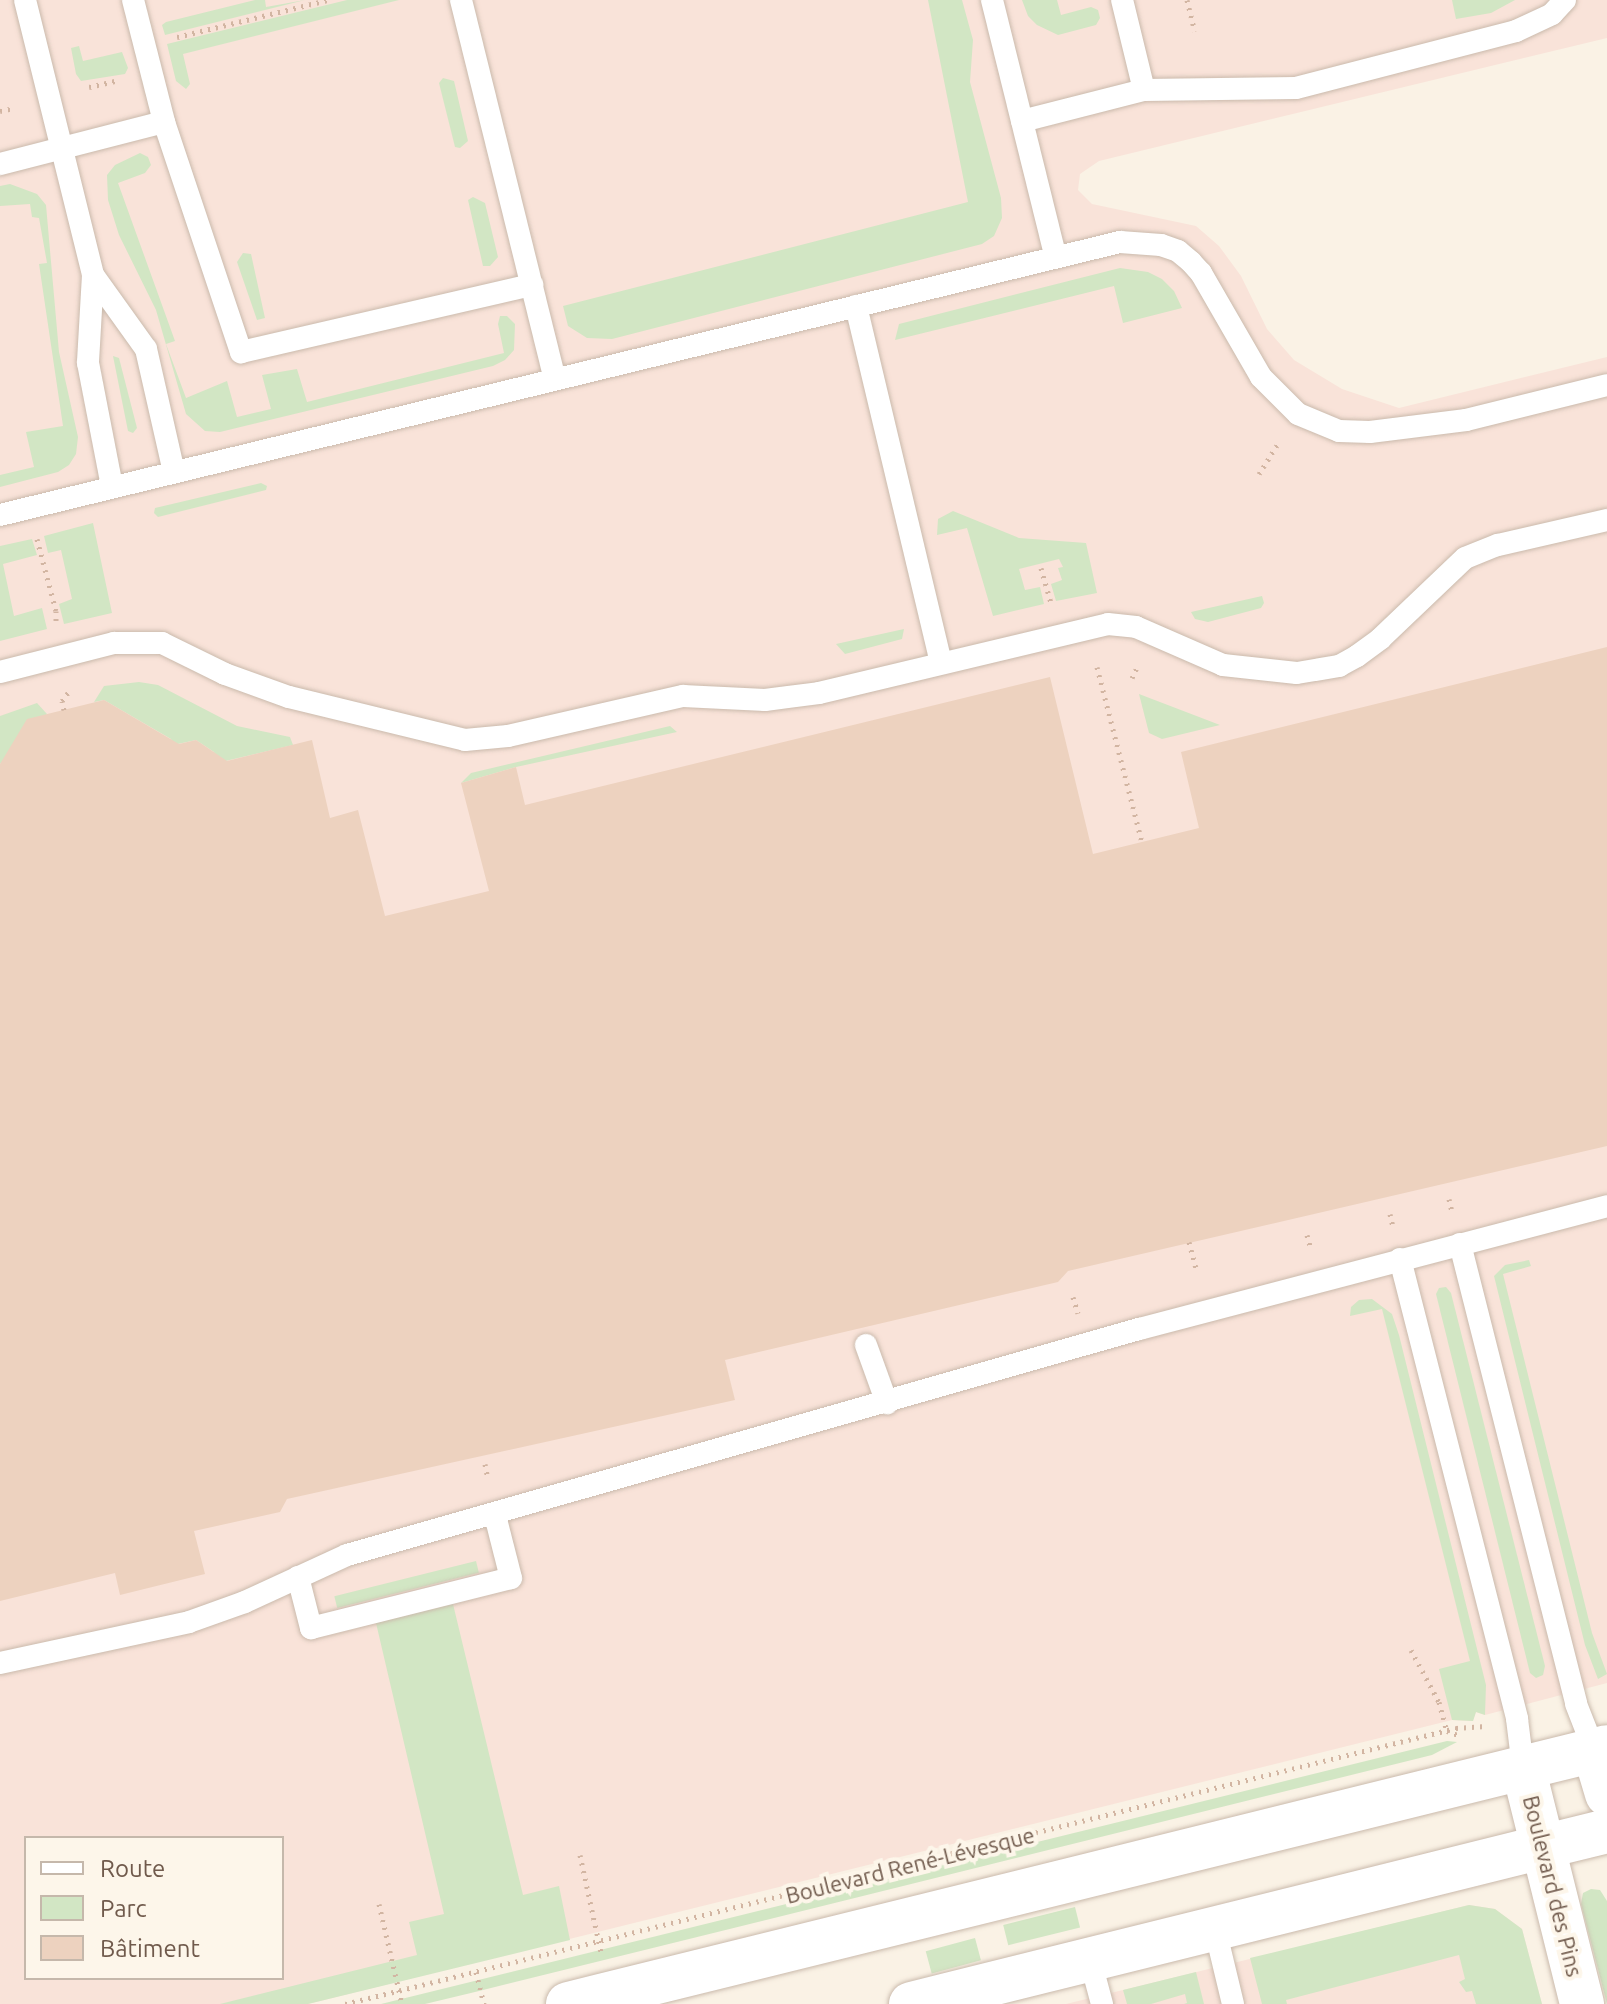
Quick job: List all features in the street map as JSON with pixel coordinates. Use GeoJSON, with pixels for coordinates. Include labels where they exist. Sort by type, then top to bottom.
{"type":"FeatureCollection","features":[{"type":"Feature","properties":{"kind":"main road"},"geometry":{"type":"LineString","coordinates":[[568,2004],[1601,1749],[1607,1794]]}},
{"type":"Feature","properties":{"kind":"main road","name":"Boulevard des Pins"},"geometry":{"type":"LineString","coordinates":[[1523,1767],[1582,2004]]}},
{"type":"Feature","properties":{"kind":"main road"},"geometry":{"type":"LineString","coordinates":[[911,2004],[1607,1831]]}},
{"type":"Feature","properties":{"kind":"lane"},"geometry":{"type":"LineString","coordinates":[[25,0],[93,275],[88,363],[112,486]]}},
{"type":"Feature","properties":{"kind":"lane"},"geometry":{"type":"LineString","coordinates":[[133,0],[164,122],[241,352],[532,285]]}},
{"type":"Feature","properties":{"kind":"lane"},"geometry":{"type":"LineString","coordinates":[[461,0],[555,379]]}},
{"type":"Feature","properties":{"kind":"lane"},"geometry":{"type":"LineString","coordinates":[[992,0],[1055,255]]}},
{"type":"Feature","properties":{"kind":"lane"},"geometry":{"type":"LineString","coordinates":[[1122,0],[1144,90]]}},
{"type":"Feature","properties":{"kind":"lane"},"geometry":{"type":"LineString","coordinates":[[1022,121],[1144,90],[1296,88],[1516,31],[1552,14],[1565,0]]}},
{"type":"Feature","properties":{"kind":"lane"},"geometry":{"type":"LineString","coordinates":[[0,164],[164,122]]}},
{"type":"Feature","properties":{"kind":"lane"},"geometry":{"type":"LineString","coordinates":[[0,515],[1055,255],[1135,241],[1178,251],[1201,273],[1261,377],[1298,414],[1339,431],[1370,432],[1466,420],[1607,385]]}},
{"type":"Feature","properties":{"kind":"lane"},"geometry":{"type":"LineString","coordinates":[[93,275],[146,349],[174,472]]}},
{"type":"Feature","properties":{"kind":"lane"},"geometry":{"type":"LineString","coordinates":[[856,306],[941,663]]}},
{"type":"Feature","properties":{"kind":"lane"},"geometry":{"type":"LineString","coordinates":[[0,672],[114,643],[162,643],[225,674],[289,697],[465,740],[508,736],[683,696],[780,699],[1108,624],[1136,627],[1223,665],[1297,673],[1339,666],[1380,639],[1465,558],[1498,545],[1607,520]]}},
{"type":"Feature","properties":{"kind":"lane"},"geometry":{"type":"LineString","coordinates":[[0,1663],[200,1619],[347,1555],[1139,1329],[1607,1206]]}},
{"type":"Feature","properties":{"kind":"lane"},"geometry":{"type":"LineString","coordinates":[[1460,1244],[1576,1704],[1601,1749]]}},
{"type":"Feature","properties":{"kind":"lane"},"geometry":{"type":"LineString","coordinates":[[1400,1259],[1514,1710],[1523,1767]]}},
{"type":"Feature","properties":{"kind":"lane"},"geometry":{"type":"LineString","coordinates":[[866,1345],[887,1403]]}},
{"type":"Feature","properties":{"kind":"lane"},"geometry":{"type":"LineString","coordinates":[[298,1577],[311,1628],[511,1578],[495,1515]]}},
{"type":"Feature","properties":{"kind":"lane"},"geometry":{"type":"LineString","coordinates":[[1215,1929],[1233,2004]]}},
{"type":"Feature","properties":{"kind":"lane"},"geometry":{"type":"LineString","coordinates":[[1090,1959],[1102,2004]]}},
{"type":"Feature","properties":{"kind":"path"},"geometry":{"type":"LineString","coordinates":[[164,40],[328,0]]}},
{"type":"Feature","properties":{"kind":"path"},"geometry":{"type":"LineString","coordinates":[[1187,0],[1195,31]]}},
{"type":"Feature","properties":{"kind":"path"},"geometry":{"type":"LineString","coordinates":[[89,87],[125,79]]}},
{"type":"Feature","properties":{"kind":"path"},"geometry":{"type":"LineString","coordinates":[[0,111],[14,108]]}},
{"type":"Feature","properties":{"kind":"path"},"geometry":{"type":"LineString","coordinates":[[37,538],[56,611],[55,629]]}},
{"type":"Feature","properties":{"kind":"path"},"geometry":{"type":"LineString","coordinates":[[1041,568],[1051,603]]}},
{"type":"Feature","properties":{"kind":"path"},"geometry":{"type":"LineString","coordinates":[[1097,667],[1142,842]]}},
{"type":"Feature","properties":{"kind":"path"},"geometry":{"type":"LineString","coordinates":[[64,710],[62,701],[70,690]]}},
{"type":"Feature","properties":{"kind":"path"},"geometry":{"type":"LineString","coordinates":[[1189,1242],[1197,1271]]}},
{"type":"Feature","properties":{"kind":"path"},"geometry":{"type":"LineString","coordinates":[[1411,1650],[1439,1702],[1447,1731],[1470,1739]]}},
{"type":"Feature","properties":{"kind":"path","name":"Boulevard René-Lévesque"},"geometry":{"type":"LineString","coordinates":[[345,2004],[1447,1731],[1476,1729]]}},
{"type":"Feature","properties":{"kind":"path"},"geometry":{"type":"LineString","coordinates":[[580,1855],[604,1965]]}},
{"type":"Feature","properties":{"kind":"path"},"geometry":{"type":"LineString","coordinates":[[379,1904],[402,2004]]}},
{"type":"Feature","properties":{"kind":"path"},"geometry":{"type":"LineString","coordinates":[[476,1972],[484,2004]]}},
{"type":"Feature","properties":{"kind":"shaded area"},"geometry":{"type":"Polygon","coordinates":[[[0,0],[1607,0],[1607,38],[1099,161],[1080,174],[1078,190],[1092,204],[1196,226],[1219,246],[1241,276],[1267,329],[1294,360],[1342,389],[1399,408],[1607,357],[1607,1683],[1485,1715],[1476,1712],[1473,1721],[1452,1720],[308,2004],[0,2004],[0,0]]]}},
{"type":"Feature","properties":{"kind":"shaded area"},"geometry":{"type":"Polygon","coordinates":[[[1469,1905],[1495,1909],[1522,1929],[1542,2004],[1066,2004],[1469,1905]]]}},
{"type":"Feature","properties":{"kind":"green space"},"geometry":{"type":"Polygon","coordinates":[[[265,0],[266,7],[305,0],[165,35],[162,25],[166,22],[265,0]]]}},
{"type":"Feature","properties":{"kind":"green space"},"geometry":{"type":"Polygon","coordinates":[[[347,0],[399,0],[183,54],[190,84],[186,89],[176,81],[167,44],[347,0]]]}},
{"type":"Feature","properties":{"kind":"green space"},"geometry":{"type":"Polygon","coordinates":[[[928,0],[962,0],[973,40],[970,82],[1001,198],[1002,218],[994,236],[982,244],[612,339],[587,338],[568,326],[563,306],[968,202],[928,0]]]}},
{"type":"Feature","properties":{"kind":"green space"},"geometry":{"type":"Polygon","coordinates":[[[1022,0],[1057,0],[1061,15],[1091,7],[1098,10],[1100,18],[1096,25],[1058,35],[1037,25],[1028,16],[1022,0]]]}},
{"type":"Feature","properties":{"kind":"green space"},"geometry":{"type":"Polygon","coordinates":[[[1452,0],[1515,0],[1491,13],[1456,19],[1452,0]]]}},
{"type":"Feature","properties":{"kind":"green space"},"geometry":{"type":"Polygon","coordinates":[[[79,46],[83,61],[122,52],[128,68],[125,74],[81,81],[76,74],[71,48],[79,46]]]}},
{"type":"Feature","properties":{"kind":"green space"},"geometry":{"type":"Polygon","coordinates":[[[443,78],[454,81],[468,141],[460,148],[455,147],[439,83],[443,78]]]}},
{"type":"Feature","properties":{"kind":"green space"},"geometry":{"type":"Polygon","coordinates":[[[140,153],[148,157],[151,165],[145,173],[118,183],[175,341],[166,344],[186,398],[227,381],[237,417],[271,409],[262,375],[297,369],[307,402],[504,353],[498,324],[500,316],[507,316],[515,324],[514,350],[505,360],[493,366],[220,432],[205,431],[186,414],[156,310],[119,235],[108,200],[107,175],[115,165],[140,153]]]}},
{"type":"Feature","properties":{"kind":"green space"},"geometry":{"type":"Polygon","coordinates":[[[10,184],[37,194],[46,205],[59,352],[78,437],[76,454],[69,465],[58,472],[0,487],[0,475],[34,467],[26,432],[63,426],[39,264],[47,263],[39,218],[32,217],[30,204],[0,206],[0,186],[10,184]]]}},
{"type":"Feature","properties":{"kind":"green space"},"geometry":{"type":"Polygon","coordinates":[[[473,197],[485,203],[498,257],[490,266],[483,266],[468,200],[473,197]]]}},
{"type":"Feature","properties":{"kind":"green space"},"geometry":{"type":"Polygon","coordinates":[[[243,253],[251,254],[265,318],[257,320],[237,262],[243,253]]]}},
{"type":"Feature","properties":{"kind":"green space"},"geometry":{"type":"Polygon","coordinates":[[[1120,268],[1148,272],[1162,279],[1174,291],[1182,308],[1123,323],[1114,286],[895,340],[899,324],[1120,268]]]}},
{"type":"Feature","properties":{"kind":"green space"},"geometry":{"type":"Polygon","coordinates":[[[113,356],[119,358],[137,428],[133,433],[128,431],[113,356]]]}},
{"type":"Feature","properties":{"kind":"green space"},"geometry":{"type":"Polygon","coordinates":[[[261,483],[267,486],[266,490],[158,517],[154,513],[155,508],[261,483]]]}},
{"type":"Feature","properties":{"kind":"green space"},"geometry":{"type":"Polygon","coordinates":[[[953,511],[1019,538],[1086,543],[1097,593],[1056,601],[1051,584],[1062,580],[1058,568],[1063,567],[1059,559],[1019,569],[1025,590],[1040,587],[1044,604],[993,616],[967,528],[937,535],[938,519],[953,511]]]}},
{"type":"Feature","properties":{"kind":"green space"},"geometry":{"type":"Polygon","coordinates":[[[93,523],[112,613],[64,624],[59,604],[72,599],[61,550],[48,553],[44,536],[93,523]]]}},
{"type":"Feature","properties":{"kind":"green space"},"geometry":{"type":"Polygon","coordinates":[[[32,539],[37,555],[3,564],[14,616],[42,608],[47,629],[0,641],[0,546],[32,539]]]}},
{"type":"Feature","properties":{"kind":"green space"},"geometry":{"type":"Polygon","coordinates":[[[1262,596],[1264,603],[1261,608],[1208,622],[1195,619],[1191,612],[1262,596]]]}},
{"type":"Feature","properties":{"kind":"green space"},"geometry":{"type":"Polygon","coordinates":[[[904,629],[902,639],[845,654],[836,644],[904,629]]]}},
{"type":"Feature","properties":{"kind":"green space"},"geometry":{"type":"Polygon","coordinates":[[[139,682],[158,685],[237,726],[290,737],[293,745],[217,763],[214,752],[196,740],[173,745],[171,739],[104,700],[94,702],[104,686],[139,682]]]}},
{"type":"Feature","properties":{"kind":"green space"},"geometry":{"type":"Polygon","coordinates":[[[1139,694],[1220,725],[1162,739],[1149,733],[1139,694]]]}},
{"type":"Feature","properties":{"kind":"green space"},"geometry":{"type":"Polygon","coordinates":[[[37,703],[47,714],[0,764],[0,716],[37,703]]]}},
{"type":"Feature","properties":{"kind":"green space"},"geometry":{"type":"Polygon","coordinates":[[[670,726],[677,732],[516,767],[461,783],[471,773],[670,726]]]}},
{"type":"Feature","properties":{"kind":"green space"},"geometry":{"type":"Polygon","coordinates":[[[1529,1260],[1531,1266],[1503,1274],[1592,1633],[1607,1674],[1598,1679],[1585,1645],[1494,1276],[1505,1265],[1529,1260]]]}},
{"type":"Feature","properties":{"kind":"green space"},"geometry":{"type":"Polygon","coordinates":[[[1446,1287],[1451,1293],[1545,1666],[1543,1675],[1536,1678],[1530,1673],[1436,1294],[1439,1288],[1446,1287]]]}},
{"type":"Feature","properties":{"kind":"green space"},"geometry":{"type":"Polygon","coordinates":[[[1372,1299],[1392,1314],[1399,1335],[1486,1685],[1485,1715],[1476,1712],[1473,1721],[1452,1720],[1439,1669],[1470,1661],[1382,1309],[1350,1316],[1351,1307],[1359,1300],[1372,1299]]]}},
{"type":"Feature","properties":{"kind":"green space"},"geometry":{"type":"Polygon","coordinates":[[[476,1561],[479,1573],[337,1608],[334,1596],[476,1561]]]}},
{"type":"Feature","properties":{"kind":"green space"},"geometry":{"type":"Polygon","coordinates":[[[453,1604],[523,1895],[559,1886],[570,1940],[308,2004],[220,2004],[417,1955],[409,1922],[444,1914],[376,1623],[453,1604]]]}},
{"type":"Feature","properties":{"kind":"green space"},"geometry":{"type":"Polygon","coordinates":[[[1447,1741],[1457,1742],[1432,1755],[475,1992],[425,2004],[381,2004],[1447,1741]]]}},
{"type":"Feature","properties":{"kind":"green space"},"geometry":{"type":"Polygon","coordinates":[[[1591,1889],[1600,1890],[1607,1901],[1607,2004],[1581,1904],[1583,1893],[1591,1889]]]}},
{"type":"Feature","properties":{"kind":"green space"},"geometry":{"type":"Polygon","coordinates":[[[1469,1905],[1495,1909],[1522,1929],[1542,2004],[1476,2004],[1472,1991],[1466,1992],[1459,1982],[1465,1979],[1459,1955],[1286,2000],[1287,2004],[1262,2004],[1250,1958],[1469,1905]]]}},
{"type":"Feature","properties":{"kind":"green space"},"geometry":{"type":"Polygon","coordinates":[[[1075,1907],[1080,1927],[1008,1945],[1003,1925],[1075,1907]]]}},
{"type":"Feature","properties":{"kind":"green space"},"geometry":{"type":"Polygon","coordinates":[[[975,1938],[981,1960],[932,1973],[926,1951],[975,1938]]]}},
{"type":"Feature","properties":{"kind":"green space"},"geometry":{"type":"Polygon","coordinates":[[[1196,1972],[1204,2004],[1184,2004],[1187,2003],[1185,1994],[1151,2004],[1127,2004],[1123,1990],[1196,1972]]]}},
{"type":"Feature","properties":{"kind":"building"},"geometry":{"type":"Polygon","coordinates":[[[1607,647],[1607,1146],[1068,1271],[1058,1282],[725,1360],[735,1400],[287,1499],[280,1512],[194,1531],[205,1574],[120,1595],[115,1573],[0,1601],[0,764],[27,719],[104,700],[179,744],[196,740],[227,761],[312,740],[330,818],[358,810],[385,916],[489,891],[461,783],[516,767],[525,805],[1050,677],[1093,854],[1199,828],[1181,752],[1607,647]]]}}]}
